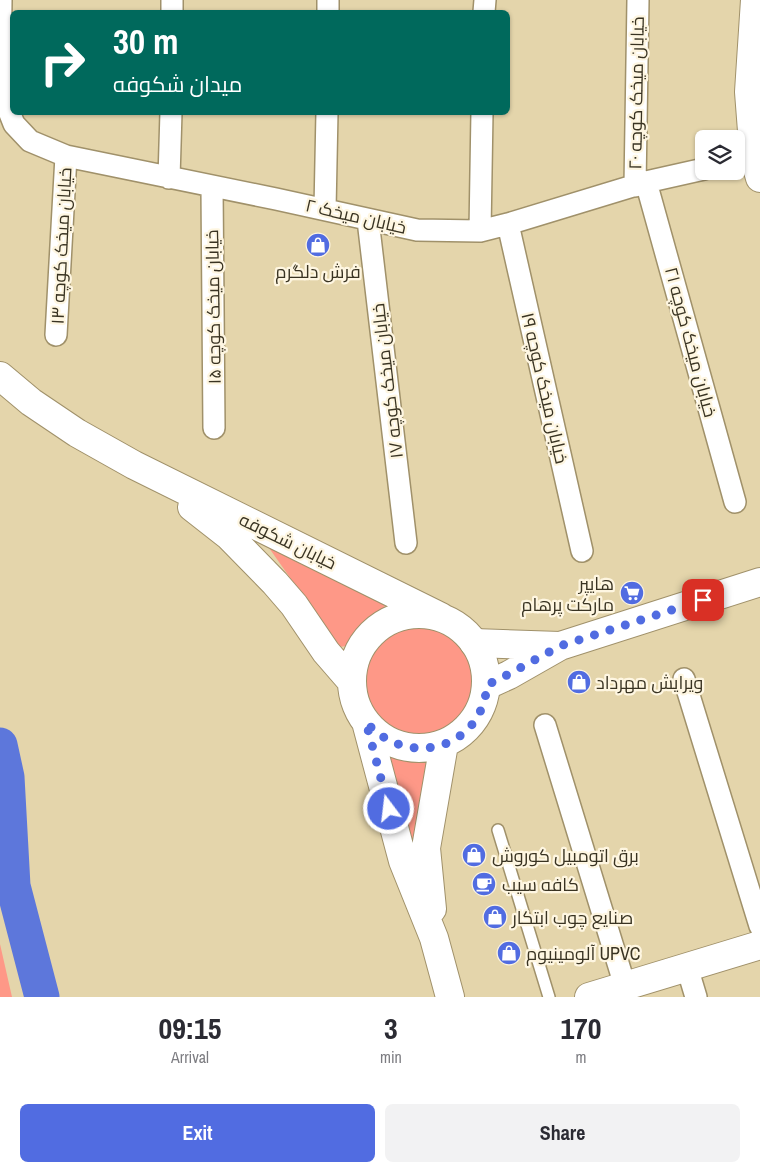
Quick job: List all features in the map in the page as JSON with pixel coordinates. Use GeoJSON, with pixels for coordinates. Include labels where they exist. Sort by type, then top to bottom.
{"type":"FeatureCollection","features":[{"type":"Feature","properties":{"kind":"main road"},"geometry":{"type":"LineString","coordinates":[[750,165],[749,92],[755,0]]}},
{"type":"Feature","properties":{"kind":"main road","name":"خیابان شکوفه"},"geometry":{"type":"LineString","coordinates":[[0,376],[31,402],[69,428],[134,465],[441,618]]}},
{"type":"Feature","properties":{"kind":"main road","name":"خیابان شکوفه"},"geometry":{"type":"LineString","coordinates":[[134,465],[229,536],[294,605],[326,652],[352,682]]}},
{"type":"Feature","properties":{"kind":"main road"},"geometry":{"type":"LineString","coordinates":[[487,685],[560,646],[760,582]]}},
{"type":"Feature","properties":{"kind":"main road"},"geometry":{"type":"LineString","coordinates":[[366,722],[382,737],[403,747],[427,748],[444,744],[459,736],[475,720],[483,704],[487,685],[483,659],[474,643],[459,626],[427,614],[409,614],[393,619],[369,636],[359,650],[353,666],[352,682],[357,706],[366,722],[403,861],[434,938],[450,997]]}},
{"type":"Feature","properties":{"kind":"main road"},"geometry":{"type":"LineString","coordinates":[[474,643],[560,646]]}},
{"type":"Feature","properties":{"kind":"main road"},"geometry":{"type":"LineString","coordinates":[[434,938],[426,848],[444,744]]}},
{"type":"Feature","properties":{"kind":"main road"},"geometry":{"type":"LineString","coordinates":[[605,993],[760,945]]}},
{"type":"Feature","properties":{"kind":"street","name":"خیابان میخک ۲"},"geometry":{"type":"LineString","coordinates":[[1,0],[0,75],[5,101],[10,114]]}},
{"type":"Feature","properties":{"kind":"street","name":"خیابان میخک کوچه ۲۰"},"geometry":{"type":"LineString","coordinates":[[638,0],[641,184]]}},
{"type":"Feature","properties":{"kind":"street","name":"خیابان میخک ۲"},"geometry":{"type":"LineString","coordinates":[[10,115],[14,124],[30,141],[66,156],[325,209],[417,230],[480,231],[641,184],[695,171]]}},
{"type":"Feature","properties":{"kind":"street"},"geometry":{"type":"LineString","coordinates":[[169,178],[170,115]]}},
{"type":"Feature","properties":{"kind":"street"},"geometry":{"type":"LineString","coordinates":[[325,209],[327,115]]}},
{"type":"Feature","properties":{"kind":"street"},"geometry":{"type":"LineString","coordinates":[[480,231],[482,115]]}},
{"type":"Feature","properties":{"kind":"street","name":"خیابان میخک کوچه ۱۳"},"geometry":{"type":"LineString","coordinates":[[56,335],[66,156]]}},
{"type":"Feature","properties":{"kind":"street","name":"خیابان میخک کوچه ۲۱"},"geometry":{"type":"LineString","coordinates":[[641,184],[735,502]]}},
{"type":"Feature","properties":{"kind":"street","name":"خیابان میخک کوچه ۱۵"},"geometry":{"type":"LineString","coordinates":[[212,187],[214,428]]}},
{"type":"Feature","properties":{"kind":"street","name":"خیابان میخک کوچه ۱۷"},"geometry":{"type":"LineString","coordinates":[[368,220],[406,543]]}},
{"type":"Feature","properties":{"kind":"street","name":"خیابان میخک کوچه ۱۹"},"geometry":{"type":"LineString","coordinates":[[508,224],[582,551]]}},
{"type":"Feature","properties":{"kind":"street"},"geometry":{"type":"LineString","coordinates":[[684,679],[760,926]]}},
{"type":"Feature","properties":{"kind":"street"},"geometry":{"type":"LineString","coordinates":[[544,725],[605,993]]}},
{"type":"Feature","properties":{"kind":"street"},"geometry":{"type":"LineString","coordinates":[[687,967],[696,997]]}},
{"type":"Feature","properties":{"kind":"lane"},"geometry":{"type":"LineString","coordinates":[[498,830],[549,997]]}},
{"type":"Feature","properties":{"kind":"shaded area"},"geometry":{"type":"Polygon","coordinates":[[[262,538],[383,598],[385,609],[362,624],[347,646],[339,647],[262,538]]]}},
{"type":"Feature","properties":{"kind":"shaded area"},"geometry":{"type":"Polygon","coordinates":[[[420,625],[442,629],[460,641],[472,659],[476,681],[472,703],[460,721],[442,733],[420,737],[398,733],[380,721],[368,703],[364,681],[368,659],[380,641],[398,629],[420,625]]]}},
{"type":"Feature","properties":{"kind":"shaded area"},"geometry":{"type":"Polygon","coordinates":[[[391,757],[436,765],[417,840],[411,843],[386,764],[391,757]]]}},
{"type":"Feature","properties":{"kind":"shaded area"},"geometry":{"type":"Polygon","coordinates":[[[0,944],[12,997],[0,997],[0,944]]]}},
{"type":"Feature","properties":{"kind":"waterway"},"geometry":{"type":"LineString","coordinates":[[0,745],[7,777],[13,886],[42,997]]}},
{"type":"Feature","properties":{"kind":"place","name":"فرش دلگرم"},"geometry":{"type":"Point","coordinates":[318,245]}},
{"type":"Feature","properties":{"kind":"place","name":"هایپر مارکت پرهام"},"geometry":{"type":"Point","coordinates":[632,593]}},
{"type":"Feature","properties":{"kind":"place","name":"ویرایش مهرداد"},"geometry":{"type":"Point","coordinates":[579,682]}},
{"type":"Feature","properties":{"kind":"place","name":"برق اتومبیل کوروش"},"geometry":{"type":"Point","coordinates":[474,855]}},
{"type":"Feature","properties":{"kind":"place","name":"کافه سیب"},"geometry":{"type":"Point","coordinates":[484,884]}},
{"type":"Feature","properties":{"kind":"place","name":"صنایع چوب ابتکار"},"geometry":{"type":"Point","coordinates":[495,917]}},
{"type":"Feature","properties":{"kind":"place","name":"آلومینیوم UPVC"},"geometry":{"type":"Point","coordinates":[509,953]}},
{"type":"Feature","properties":{"kind":"route"},"geometry":{"type":"LineString","coordinates":[[389,809],[366,722],[382,737],[403,747],[432,748],[444,744],[459,736],[475,720],[481,710],[487,685],[560,646],[703,600]]}}]}
